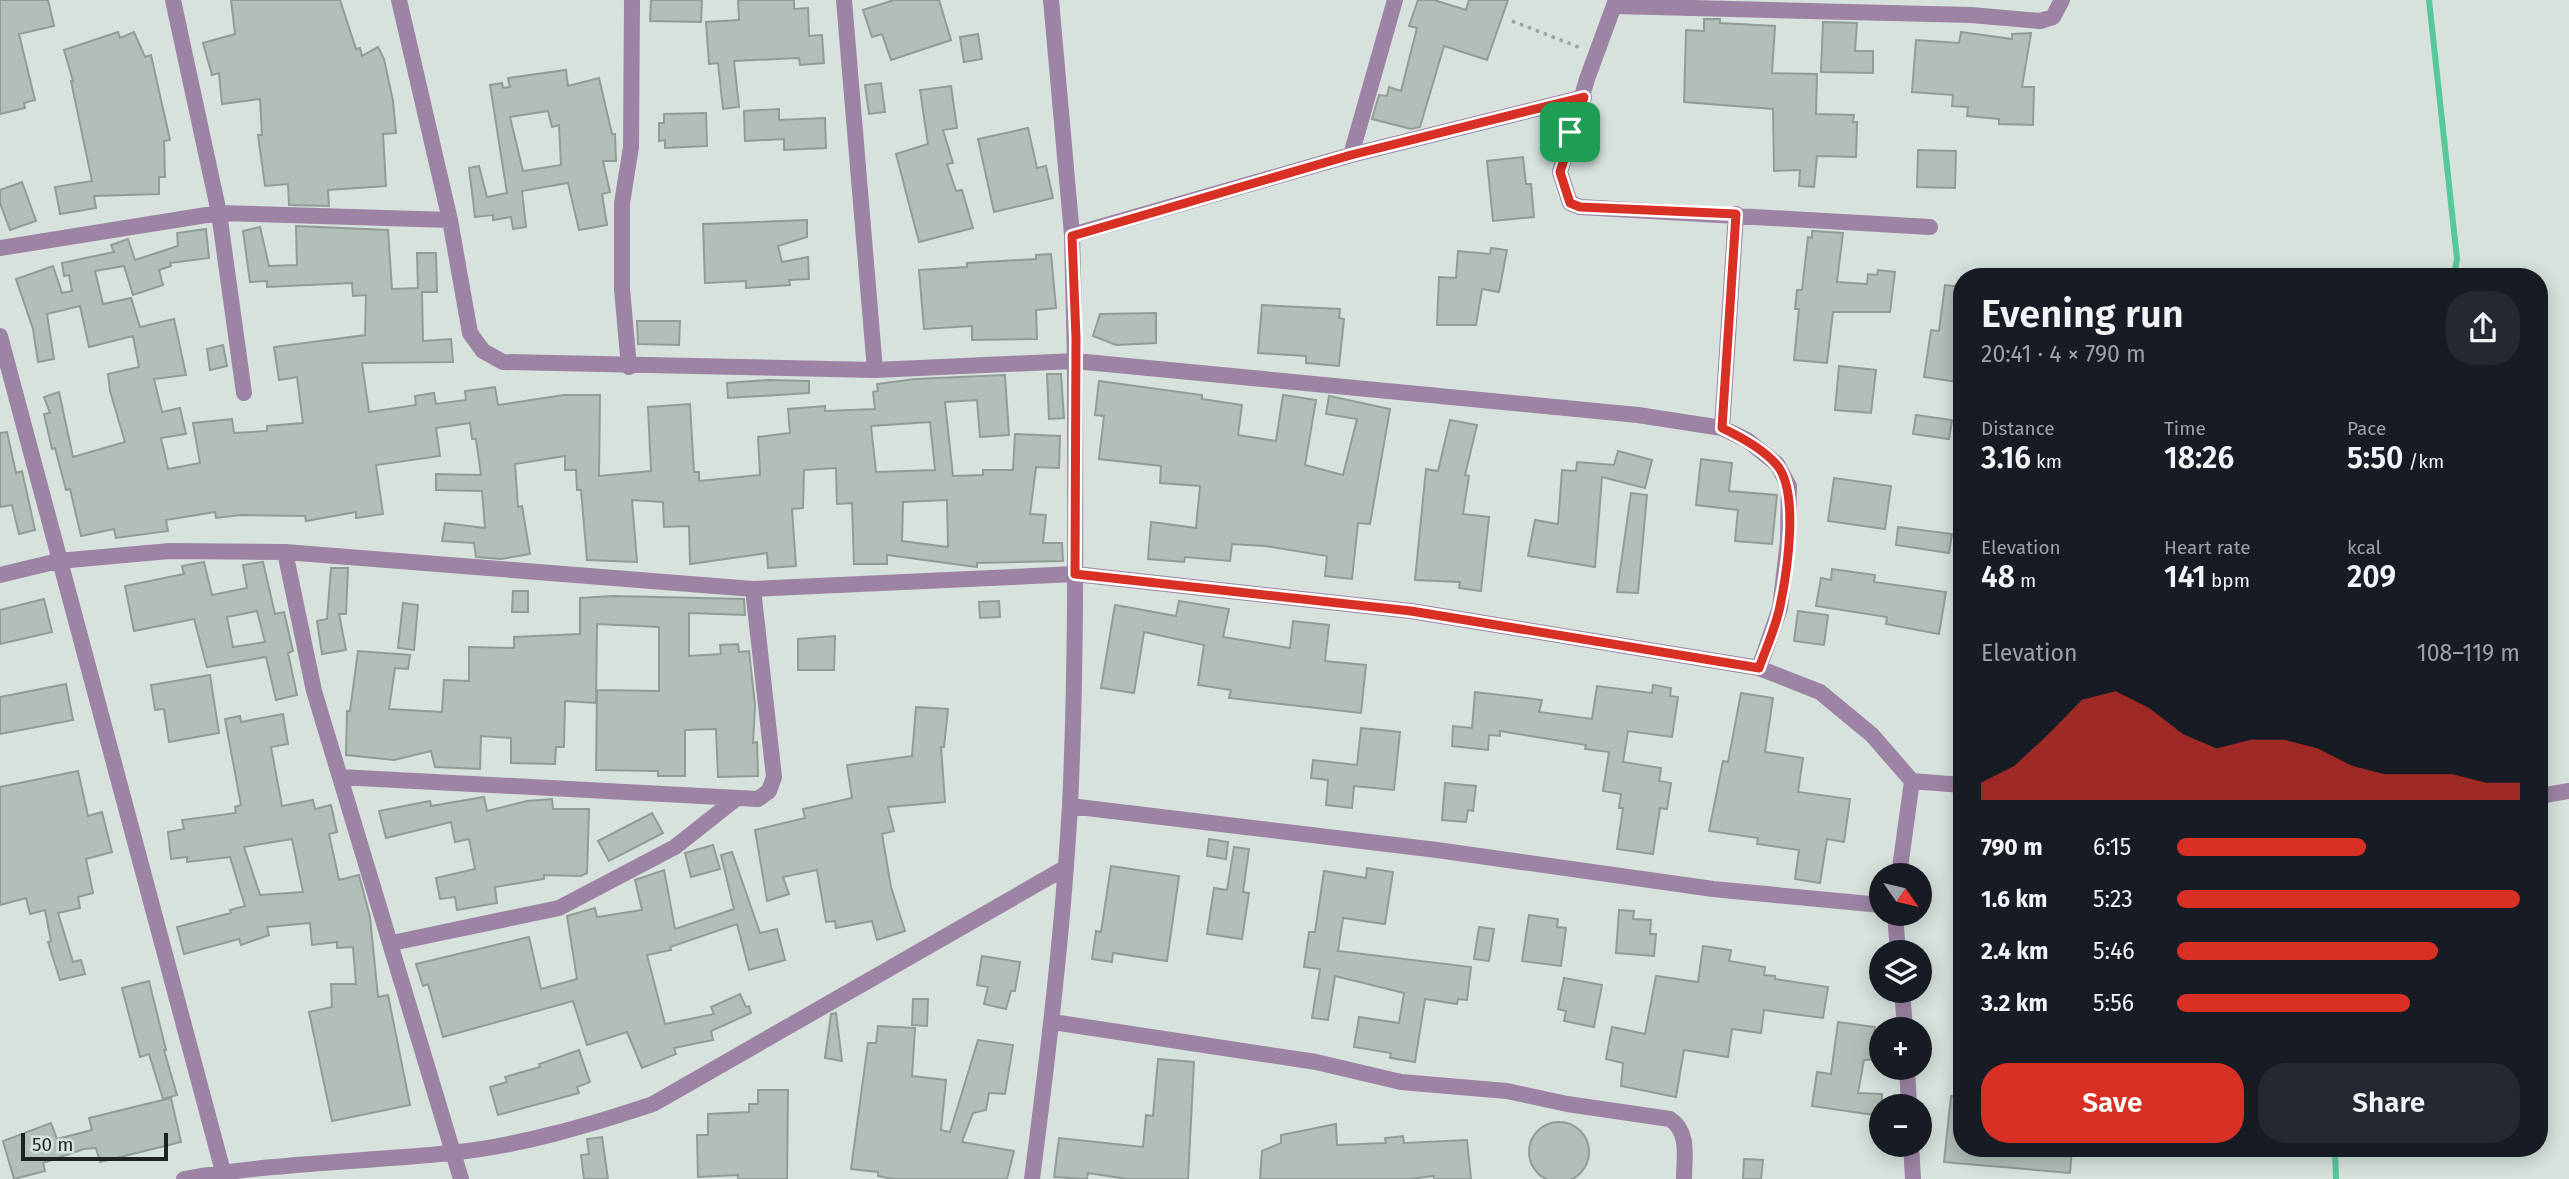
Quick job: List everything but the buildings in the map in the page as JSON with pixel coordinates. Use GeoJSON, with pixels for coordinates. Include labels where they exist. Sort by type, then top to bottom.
{"type":"FeatureCollection","features":[{"type":"Feature","properties":{"kind":"street"},"geometry":{"type":"LineString","coordinates":[[173,0],[219,213],[244,393]]}},
{"type":"Feature","properties":{"kind":"street"},"geometry":{"type":"LineString","coordinates":[[399,0],[450,220],[470,333],[483,351],[503,362],[629,367],[875,370],[1075,361],[1638,415],[1722,428],[1746,440],[1777,464],[1788,486],[1788,541],[1780,608],[1759,668]]}},
{"type":"Feature","properties":{"kind":"street"},"geometry":{"type":"LineString","coordinates":[[629,367],[622,289],[622,203],[631,148],[632,0]]}},
{"type":"Feature","properties":{"kind":"street"},"geometry":{"type":"LineString","coordinates":[[844,0],[875,370]]}},
{"type":"Feature","properties":{"kind":"street"},"geometry":{"type":"LineString","coordinates":[[1032,1179],[1053,1022],[1070,806],[1075,574],[1072,236],[1051,0]]}},
{"type":"Feature","properties":{"kind":"street"},"geometry":{"type":"LineString","coordinates":[[1351,155],[1395,0]]}},
{"type":"Feature","properties":{"kind":"street"},"geometry":{"type":"LineString","coordinates":[[1930,228],[1736,214],[1580,207],[1570,203],[1560,172],[1596,53],[1615,3],[1970,15],[2040,21],[2053,17],[2062,0]]}},
{"type":"Feature","properties":{"kind":"street"},"geometry":{"type":"LineString","coordinates":[[1072,236],[1351,155],[1584,97]]}},
{"type":"Feature","properties":{"kind":"street"},"geometry":{"type":"LineString","coordinates":[[0,248],[219,213],[450,220]]}},
{"type":"Feature","properties":{"kind":"street"},"geometry":{"type":"LineString","coordinates":[[1722,428],[1736,214]]}},
{"type":"Feature","properties":{"kind":"street"},"geometry":{"type":"LineString","coordinates":[[0,336],[224,1175]]}},
{"type":"Feature","properties":{"kind":"street"},"geometry":{"type":"LineString","coordinates":[[0,575],[58,561],[170,551],[285,552],[753,589],[1075,574],[1411,611],[1759,668],[1820,692],[1872,735],[1912,781],[1953,784]]}},
{"type":"Feature","properties":{"kind":"street"},"geometry":{"type":"LineString","coordinates":[[285,552],[314,691],[461,1179]]}},
{"type":"Feature","properties":{"kind":"street"},"geometry":{"type":"LineString","coordinates":[[341,777],[758,799],[769,791],[774,777],[753,589]]}},
{"type":"Feature","properties":{"kind":"street"},"geometry":{"type":"LineString","coordinates":[[1901,863],[1912,781]]}},
{"type":"Feature","properties":{"kind":"street"},"geometry":{"type":"LineString","coordinates":[[2548,794],[2569,791]]}},
{"type":"Feature","properties":{"kind":"street"},"geometry":{"type":"LineString","coordinates":[[392,943],[559,908],[675,847],[737,798]]}},
{"type":"Feature","properties":{"kind":"street"},"geometry":{"type":"LineString","coordinates":[[1070,806],[1437,850],[1713,889],[1869,904]]}},
{"type":"Feature","properties":{"kind":"street"},"geometry":{"type":"LineString","coordinates":[[184,1179],[454,1152],[581,1128],[653,1104],[1065,868]]}},
{"type":"Feature","properties":{"kind":"street"},"geometry":{"type":"LineString","coordinates":[[1053,1022],[1316,1062],[1401,1082],[1507,1091],[1567,1104],[1670,1119],[1679,1125],[1684,1135],[1684,1179]]}},
{"type":"Feature","properties":{"kind":"street"},"geometry":{"type":"LineString","coordinates":[[1912,1157],[1913,1179]]}},
{"type":"Feature","properties":{"kind":"path"},"geometry":{"type":"LineString","coordinates":[[1512,21],[1596,53]]}},
{"type":"Feature","properties":{"kind":"waterway"},"geometry":{"type":"LineString","coordinates":[[2429,0],[2457,259],[2455,268]]}},
{"type":"Feature","properties":{"kind":"waterway"},"geometry":{"type":"LineString","coordinates":[[2335,1157],[2336,1179]]}},
{"type":"Feature","properties":{"kind":"route"},"geometry":{"type":"LineString","coordinates":[[1584,97],[1570,132],[1560,172],[1570,203],[1580,207],[1736,214],[1722,428],[1746,440],[1777,464],[1788,486],[1788,541],[1780,608],[1759,668],[1411,611],[1075,574],[1076,338],[1072,236],[1351,155],[1584,97]]}}]}
